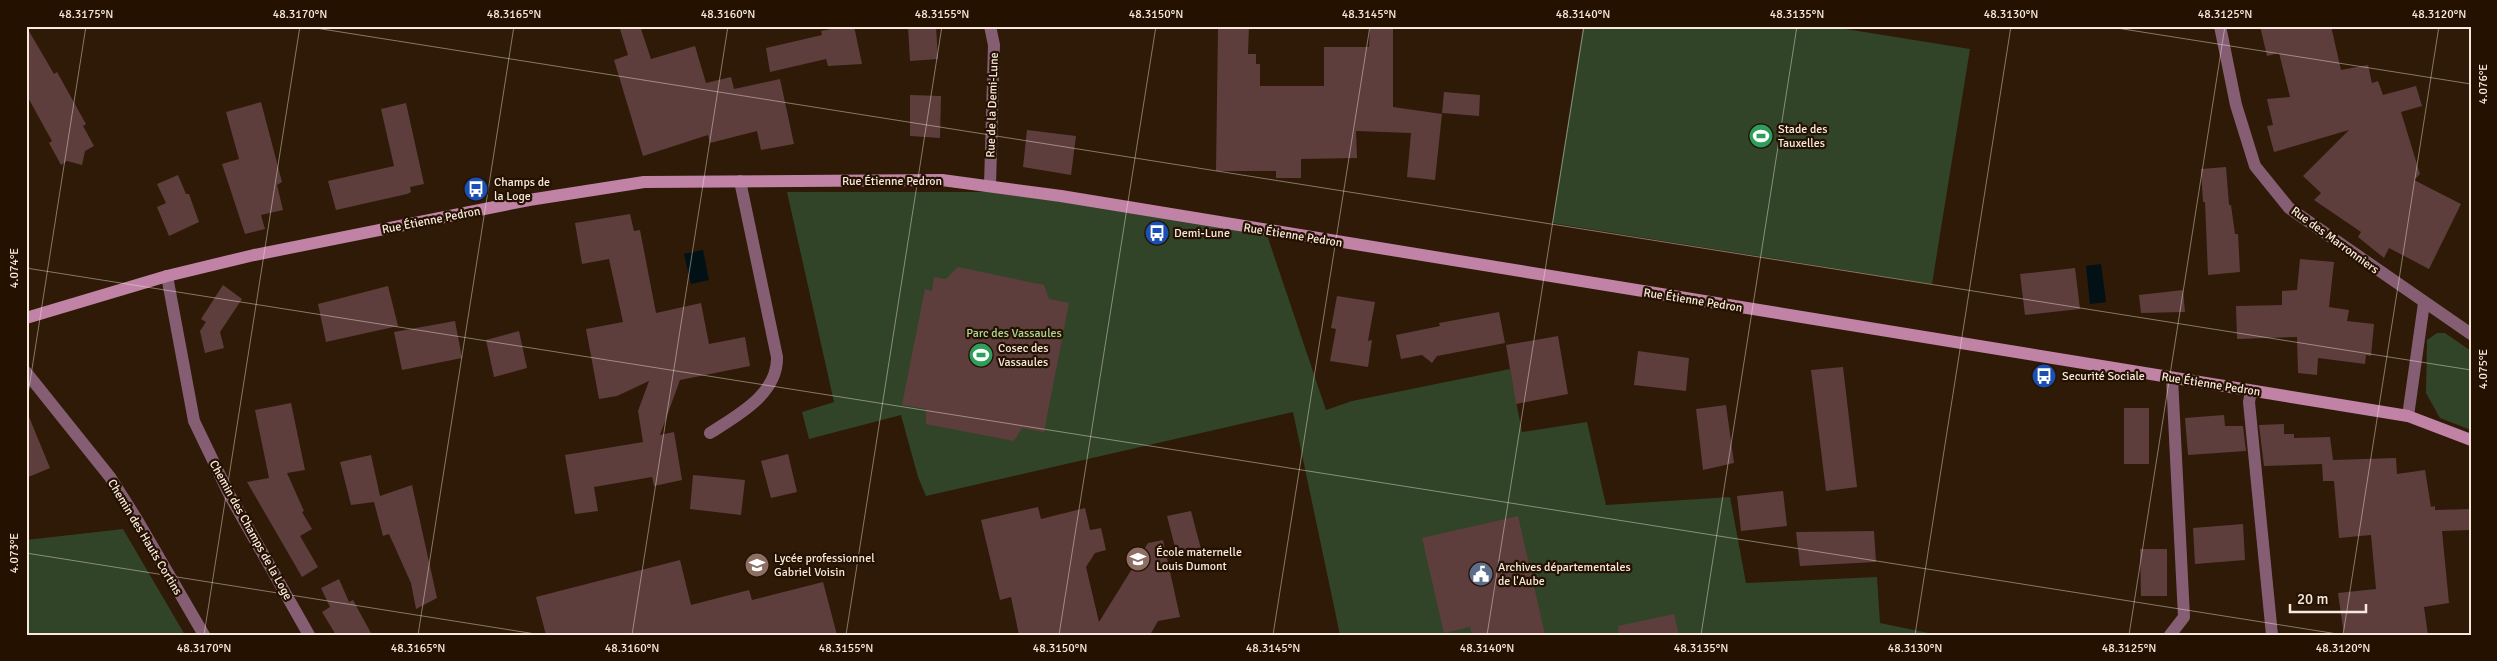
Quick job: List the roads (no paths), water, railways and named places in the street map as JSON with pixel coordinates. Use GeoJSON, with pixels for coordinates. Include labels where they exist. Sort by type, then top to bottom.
{"type":"FeatureCollection","features":[{"type":"Feature","properties":{"kind":"street","name":"Rue de la Demi-Lune"},"geometry":{"type":"LineString","coordinates":[[990,26],[994,45],[990,185]]}},
{"type":"Feature","properties":{"kind":"street","name":"Rue des Marronniers"},"geometry":{"type":"LineString","coordinates":[[2220,26],[2236,105],[2255,166],[2289,208],[2471,334]]}},
{"type":"Feature","properties":{"kind":"street","name":"Rue Étienne Pedron"},"geometry":{"type":"LineString","coordinates":[[26,318],[167,276],[288,247],[528,200],[644,182],[942,180],[990,185],[2408,416],[2471,440]]}},
{"type":"Feature","properties":{"kind":"street"},"geometry":{"type":"LineString","coordinates":[[710,433],[746,410],[762,395],[778,371],[778,357],[740,181]]}},
{"type":"Feature","properties":{"kind":"street","name":"Chemin des Champs de la Loge"},"geometry":{"type":"LineString","coordinates":[[167,276],[194,421],[230,496],[309,635]]}},
{"type":"Feature","properties":{"kind":"street"},"geometry":{"type":"LineString","coordinates":[[2408,416],[2424,303]]}},
{"type":"Feature","properties":{"kind":"street","name":"Chemin des Hauts Cortins"},"geometry":{"type":"LineString","coordinates":[[26,372],[110,478],[136,518],[204,635]]}},
{"type":"Feature","properties":{"kind":"street"},"geometry":{"type":"LineString","coordinates":[[2170,635],[2184,617],[2172,378]]}},
{"type":"Feature","properties":{"kind":"street"},"geometry":{"type":"LineString","coordinates":[[2251,391],[2249,402],[2272,635]]}},
{"type":"Feature","properties":{"kind":"place","name":"Stade des Tauxelles"},"geometry":{"type":"Point","coordinates":[1761,136]}},
{"type":"Feature","properties":{"kind":"place","name":"Champs de la Loge"},"geometry":{"type":"Point","coordinates":[476,189]}},
{"type":"Feature","properties":{"kind":"place","name":"Demi-Lune"},"geometry":{"type":"Point","coordinates":[1157,233]}},
{"type":"Feature","properties":{"kind":"place","name":"Cosec des Vassaules"},"geometry":{"type":"Point","coordinates":[981,355]}},
{"type":"Feature","properties":{"kind":"place","name":"Securité Sociale"},"geometry":{"type":"Point","coordinates":[2044,376]}},
{"type":"Feature","properties":{"kind":"place","name":"École maternelle Louis Dumont"},"geometry":{"type":"Point","coordinates":[1138,559]}},
{"type":"Feature","properties":{"kind":"place","name":"Lycée professionnel Gabriel Voisin"},"geometry":{"type":"Point","coordinates":[757,565]}},
{"type":"Feature","properties":{"kind":"place","name":"Archives départementales de l'Aube"},"geometry":{"type":"Point","coordinates":[1481,574]}},
{"type":"Feature","properties":{"kind":"park label","name":"Parc des Vassaules"},"geometry":{"type":"Point","coordinates":[1014,333]}}]}
